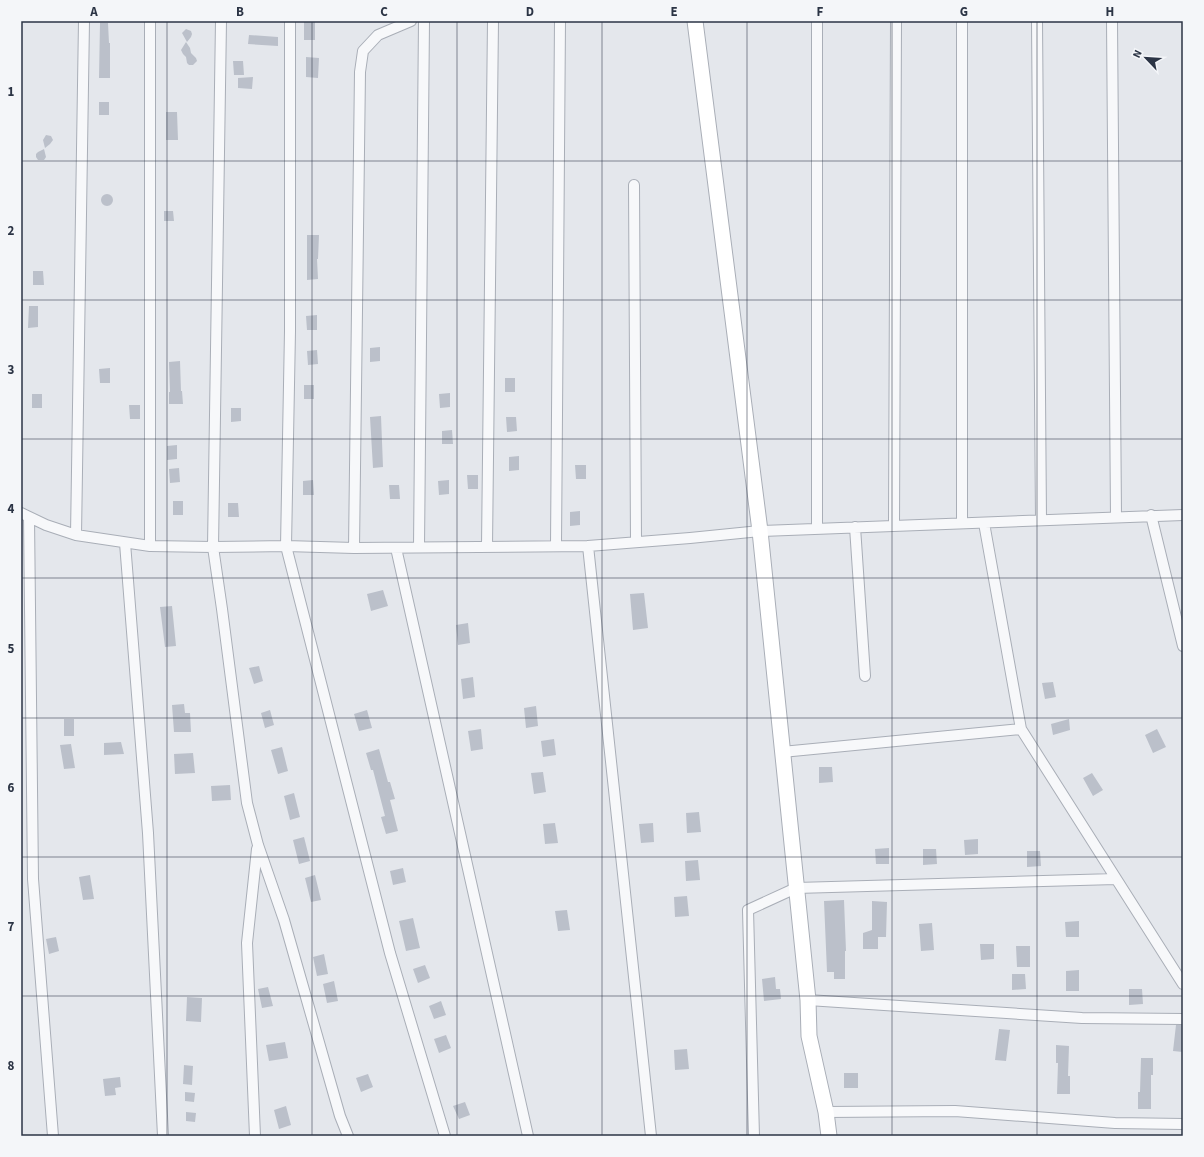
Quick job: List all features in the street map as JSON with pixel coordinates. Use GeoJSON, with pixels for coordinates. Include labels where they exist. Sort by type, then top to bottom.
{"type":"FeatureCollection","features":[{"type":"Feature","properties":{"kind":"street"},"geometry":{"type":"LineString","coordinates":[[76,535],[84,21]]}},
{"type":"Feature","properties":{"kind":"street"},"geometry":{"type":"LineString","coordinates":[[150,21],[150,546]]}},
{"type":"Feature","properties":{"kind":"street"},"geometry":{"type":"LineString","coordinates":[[221,21],[213,547],[248,803],[258,845],[284,920],[338,1108],[348,1136]]}},
{"type":"Feature","properties":{"kind":"street"},"geometry":{"type":"LineString","coordinates":[[290,21],[290,331],[286,546],[390,953],[445,1136]]}},
{"type":"Feature","properties":{"kind":"street"},"geometry":{"type":"LineString","coordinates":[[354,548],[360,72],[363,51],[378,35],[411,21]]}},
{"type":"Feature","properties":{"kind":"street"},"geometry":{"type":"LineString","coordinates":[[419,547],[424,21]]}},
{"type":"Feature","properties":{"kind":"street"},"geometry":{"type":"LineString","coordinates":[[487,546],[493,21]]}},
{"type":"Feature","properties":{"kind":"street"},"geometry":{"type":"LineString","coordinates":[[556,545],[560,21]]}},
{"type":"Feature","properties":{"kind":"street"},"geometry":{"type":"LineString","coordinates":[[695,21],[760,531],[808,1000],[809,1036],[826,1112],[828,1136]]}},
{"type":"Feature","properties":{"kind":"street"},"geometry":{"type":"LineString","coordinates":[[817,21],[817,529]]}},
{"type":"Feature","properties":{"kind":"street"},"geometry":{"type":"LineString","coordinates":[[894,526],[896,21]]}},
{"type":"Feature","properties":{"kind":"street"},"geometry":{"type":"LineString","coordinates":[[962,21],[962,523]]}},
{"type":"Feature","properties":{"kind":"street"},"geometry":{"type":"LineString","coordinates":[[1037,21],[1041,520]]}},
{"type":"Feature","properties":{"kind":"street"},"geometry":{"type":"LineString","coordinates":[[1112,21],[1116,518]]}},
{"type":"Feature","properties":{"kind":"street"},"geometry":{"type":"LineString","coordinates":[[634,186],[636,542]]}},
{"type":"Feature","properties":{"kind":"street"},"geometry":{"type":"LineString","coordinates":[[53,1136],[33,879],[25,515],[46,525],[76,535],[150,546],[396,548],[556,545],[588,546],[760,531],[1116,518],[1151,515],[1183,515]]}},
{"type":"Feature","properties":{"kind":"street"},"geometry":{"type":"LineString","coordinates":[[1151,515],[1183,646]]}},
{"type":"Feature","properties":{"kind":"street"},"geometry":{"type":"LineString","coordinates":[[984,523],[1020,729],[1183,984]]}},
{"type":"Feature","properties":{"kind":"street"},"geometry":{"type":"LineString","coordinates":[[855,527],[865,676]]}},
{"type":"Feature","properties":{"kind":"street"},"geometry":{"type":"LineString","coordinates":[[125,543],[148,833],[163,1136]]}},
{"type":"Feature","properties":{"kind":"street"},"geometry":{"type":"LineString","coordinates":[[588,546],[651,1136]]}},
{"type":"Feature","properties":{"kind":"street"},"geometry":{"type":"LineString","coordinates":[[396,548],[528,1136]]}},
{"type":"Feature","properties":{"kind":"street"},"geometry":{"type":"LineString","coordinates":[[782,752],[1020,729]]}},
{"type":"Feature","properties":{"kind":"street"},"geometry":{"type":"LineString","coordinates":[[255,1136],[247,943],[258,845]]}},
{"type":"Feature","properties":{"kind":"street"},"geometry":{"type":"LineString","coordinates":[[754,1136],[748,910],[796,888],[1116,879]]}},
{"type":"Feature","properties":{"kind":"street"},"geometry":{"type":"LineString","coordinates":[[808,1000],[1082,1018],[1183,1019]]}},
{"type":"Feature","properties":{"kind":"street"},"geometry":{"type":"LineString","coordinates":[[826,1112],[955,1112],[1115,1123],[1183,1124]]}},
{"type":"Feature","properties":{"kind":"building"},"geometry":{"type":"Polygon","coordinates":[[[304,21],[315,21],[315,40],[304,40],[304,21]]]}},
{"type":"Feature","properties":{"kind":"building"},"geometry":{"type":"Polygon","coordinates":[[[100,23],[108,23],[110,43],[110,78],[99,78],[100,23]]]}},
{"type":"Feature","properties":{"kind":"building"},"geometry":{"type":"Polygon","coordinates":[[[186,29],[191,31],[192,34],[187,42],[182,33],[186,29]]]}},
{"type":"Feature","properties":{"kind":"building"},"geometry":{"type":"Polygon","coordinates":[[[249,35],[278,37],[278,46],[248,44],[249,35]]]}},
{"type":"Feature","properties":{"kind":"building"},"geometry":{"type":"Polygon","coordinates":[[[186,42],[197,61],[193,65],[189,65],[187,63],[186,57],[181,50],[186,42]]]}},
{"type":"Feature","properties":{"kind":"building"},"geometry":{"type":"Polygon","coordinates":[[[306,57],[319,58],[318,78],[306,77],[306,57]]]}},
{"type":"Feature","properties":{"kind":"building"},"geometry":{"type":"Polygon","coordinates":[[[233,61],[243,61],[244,75],[234,75],[233,61]]]}},
{"type":"Feature","properties":{"kind":"building"},"geometry":{"type":"Polygon","coordinates":[[[253,77],[252,89],[238,88],[238,78],[253,77]]]}},
{"type":"Feature","properties":{"kind":"building"},"geometry":{"type":"Polygon","coordinates":[[[99,102],[109,102],[109,115],[99,115],[99,102]]]}},
{"type":"Feature","properties":{"kind":"building"},"geometry":{"type":"Polygon","coordinates":[[[166,112],[177,112],[178,140],[166,140],[166,112]]]}},
{"type":"Feature","properties":{"kind":"building"},"geometry":{"type":"Polygon","coordinates":[[[46,135],[51,136],[53,140],[45,148],[43,140],[46,135]]]}},
{"type":"Feature","properties":{"kind":"building"},"geometry":{"type":"Polygon","coordinates":[[[44,149],[46,157],[44,160],[38,160],[36,154],[44,149]]]}},
{"type":"Feature","properties":{"kind":"building"},"geometry":{"type":"Polygon","coordinates":[[[105,194],[109,194],[113,200],[109,206],[105,206],[101,202],[101,198],[105,194]]]}},
{"type":"Feature","properties":{"kind":"building"},"geometry":{"type":"Polygon","coordinates":[[[164,211],[173,211],[174,221],[164,221],[164,211]]]}},
{"type":"Feature","properties":{"kind":"building"},"geometry":{"type":"Polygon","coordinates":[[[307,235],[319,235],[317,259],[318,279],[307,280],[307,235]]]}},
{"type":"Feature","properties":{"kind":"building"},"geometry":{"type":"Polygon","coordinates":[[[33,271],[43,271],[44,285],[33,285],[33,271]]]}},
{"type":"Feature","properties":{"kind":"building"},"geometry":{"type":"Polygon","coordinates":[[[29,306],[38,306],[38,327],[28,328],[29,306]]]}},
{"type":"Feature","properties":{"kind":"building"},"geometry":{"type":"Polygon","coordinates":[[[317,315],[317,330],[307,330],[306,316],[317,315]]]}},
{"type":"Feature","properties":{"kind":"building"},"geometry":{"type":"Polygon","coordinates":[[[380,347],[380,361],[370,362],[370,348],[380,347]]]}},
{"type":"Feature","properties":{"kind":"building"},"geometry":{"type":"Polygon","coordinates":[[[317,350],[318,364],[308,365],[307,351],[317,350]]]}},
{"type":"Feature","properties":{"kind":"building"},"geometry":{"type":"Polygon","coordinates":[[[180,361],[183,404],[169,404],[169,362],[180,361]]]}},
{"type":"Feature","properties":{"kind":"building"},"geometry":{"type":"Polygon","coordinates":[[[110,368],[110,383],[100,383],[99,369],[110,368]]]}},
{"type":"Feature","properties":{"kind":"building"},"geometry":{"type":"Polygon","coordinates":[[[505,378],[515,378],[515,392],[505,392],[505,378]]]}},
{"type":"Feature","properties":{"kind":"building"},"geometry":{"type":"Polygon","coordinates":[[[304,385],[314,385],[314,399],[304,399],[304,385]]]}},
{"type":"Feature","properties":{"kind":"building"},"geometry":{"type":"Polygon","coordinates":[[[450,393],[450,407],[440,408],[439,394],[450,393]]]}},
{"type":"Feature","properties":{"kind":"building"},"geometry":{"type":"Polygon","coordinates":[[[32,394],[42,394],[42,408],[32,408],[32,394]]]}},
{"type":"Feature","properties":{"kind":"building"},"geometry":{"type":"Polygon","coordinates":[[[129,405],[140,405],[140,419],[130,419],[129,405]]]}},
{"type":"Feature","properties":{"kind":"building"},"geometry":{"type":"Polygon","coordinates":[[[231,408],[241,408],[241,421],[231,422],[231,408]]]}},
{"type":"Feature","properties":{"kind":"building"},"geometry":{"type":"Polygon","coordinates":[[[381,416],[383,467],[373,468],[370,417],[381,416]]]}},
{"type":"Feature","properties":{"kind":"building"},"geometry":{"type":"Polygon","coordinates":[[[506,417],[516,417],[517,431],[507,432],[506,417]]]}},
{"type":"Feature","properties":{"kind":"building"},"geometry":{"type":"Polygon","coordinates":[[[452,430],[453,444],[442,444],[442,431],[452,430]]]}},
{"type":"Feature","properties":{"kind":"building"},"geometry":{"type":"Polygon","coordinates":[[[177,445],[177,459],[167,460],[167,446],[177,445]]]}},
{"type":"Feature","properties":{"kind":"building"},"geometry":{"type":"Polygon","coordinates":[[[519,456],[519,470],[509,471],[509,457],[519,456]]]}},
{"type":"Feature","properties":{"kind":"building"},"geometry":{"type":"Polygon","coordinates":[[[575,465],[586,465],[586,479],[576,479],[575,465]]]}},
{"type":"Feature","properties":{"kind":"building"},"geometry":{"type":"Polygon","coordinates":[[[179,468],[180,482],[170,483],[169,469],[179,468]]]}},
{"type":"Feature","properties":{"kind":"building"},"geometry":{"type":"Polygon","coordinates":[[[467,475],[478,475],[478,489],[468,489],[467,475]]]}},
{"type":"Feature","properties":{"kind":"building"},"geometry":{"type":"Polygon","coordinates":[[[313,480],[314,495],[303,495],[303,481],[313,480]]]}},
{"type":"Feature","properties":{"kind":"building"},"geometry":{"type":"Polygon","coordinates":[[[449,480],[449,494],[439,495],[438,481],[449,480]]]}},
{"type":"Feature","properties":{"kind":"building"},"geometry":{"type":"Polygon","coordinates":[[[389,485],[399,485],[400,499],[390,499],[389,485]]]}},
{"type":"Feature","properties":{"kind":"building"},"geometry":{"type":"Polygon","coordinates":[[[173,501],[183,501],[183,515],[173,515],[173,501]]]}},
{"type":"Feature","properties":{"kind":"building"},"geometry":{"type":"Polygon","coordinates":[[[228,503],[238,503],[239,517],[228,517],[228,503]]]}},
{"type":"Feature","properties":{"kind":"building"},"geometry":{"type":"Polygon","coordinates":[[[580,511],[580,525],[570,526],[570,512],[580,511]]]}},
{"type":"Feature","properties":{"kind":"building"},"geometry":{"type":"Polygon","coordinates":[[[383,590],[388,606],[371,611],[367,594],[383,590]]]}},
{"type":"Feature","properties":{"kind":"building"},"geometry":{"type":"Polygon","coordinates":[[[644,593],[648,628],[633,630],[630,594],[644,593]]]}},
{"type":"Feature","properties":{"kind":"building"},"geometry":{"type":"Polygon","coordinates":[[[172,606],[176,646],[165,647],[160,607],[172,606]]]}},
{"type":"Feature","properties":{"kind":"building"},"geometry":{"type":"Polygon","coordinates":[[[468,623],[470,643],[458,645],[456,625],[468,623]]]}},
{"type":"Feature","properties":{"kind":"building"},"geometry":{"type":"Polygon","coordinates":[[[259,666],[263,681],[254,684],[249,668],[259,666]]]}},
{"type":"Feature","properties":{"kind":"building"},"geometry":{"type":"Polygon","coordinates":[[[473,677],[475,697],[463,699],[461,679],[473,677]]]}},
{"type":"Feature","properties":{"kind":"building"},"geometry":{"type":"Polygon","coordinates":[[[1053,682],[1056,697],[1045,699],[1042,683],[1053,682]]]}},
{"type":"Feature","properties":{"kind":"building"},"geometry":{"type":"Polygon","coordinates":[[[184,704],[185,713],[190,713],[191,732],[174,732],[172,705],[184,704]]]}},
{"type":"Feature","properties":{"kind":"building"},"geometry":{"type":"Polygon","coordinates":[[[536,706],[538,726],[526,728],[524,708],[536,706]]]}},
{"type":"Feature","properties":{"kind":"building"},"geometry":{"type":"Polygon","coordinates":[[[270,710],[274,725],[265,728],[261,713],[270,710]]]}},
{"type":"Feature","properties":{"kind":"building"},"geometry":{"type":"Polygon","coordinates":[[[367,710],[372,728],[359,731],[354,714],[367,710]]]}},
{"type":"Feature","properties":{"kind":"building"},"geometry":{"type":"Polygon","coordinates":[[[64,719],[74,719],[74,736],[64,736],[64,719]]]}},
{"type":"Feature","properties":{"kind":"building"},"geometry":{"type":"Polygon","coordinates":[[[1069,719],[1070,730],[1053,735],[1051,724],[1069,719]]]}},
{"type":"Feature","properties":{"kind":"building"},"geometry":{"type":"Polygon","coordinates":[[[481,729],[483,749],[471,751],[468,731],[481,729]]]}},
{"type":"Feature","properties":{"kind":"building"},"geometry":{"type":"Polygon","coordinates":[[[1157,729],[1166,747],[1153,753],[1145,735],[1157,729]]]}},
{"type":"Feature","properties":{"kind":"building"},"geometry":{"type":"Polygon","coordinates":[[[554,739],[556,755],[543,757],[541,741],[554,739]]]}},
{"type":"Feature","properties":{"kind":"building"},"geometry":{"type":"Polygon","coordinates":[[[121,742],[124,754],[104,755],[104,743],[121,742]]]}},
{"type":"Feature","properties":{"kind":"building"},"geometry":{"type":"Polygon","coordinates":[[[71,744],[75,768],[64,769],[60,745],[71,744]]]}},
{"type":"Feature","properties":{"kind":"building"},"geometry":{"type":"Polygon","coordinates":[[[282,747],[288,771],[278,774],[271,750],[282,747]]]}},
{"type":"Feature","properties":{"kind":"building"},"geometry":{"type":"Polygon","coordinates":[[[379,749],[388,782],[390,782],[395,799],[390,800],[398,831],[386,834],[381,817],[385,816],[373,770],[371,770],[366,753],[379,749]]]}},
{"type":"Feature","properties":{"kind":"building"},"geometry":{"type":"Polygon","coordinates":[[[193,753],[195,773],[175,774],[174,754],[193,753]]]}},
{"type":"Feature","properties":{"kind":"building"},"geometry":{"type":"Polygon","coordinates":[[[819,767],[832,767],[833,782],[819,783],[819,767]]]}},
{"type":"Feature","properties":{"kind":"building"},"geometry":{"type":"Polygon","coordinates":[[[543,772],[546,792],[534,794],[531,773],[543,772]]]}},
{"type":"Feature","properties":{"kind":"building"},"geometry":{"type":"Polygon","coordinates":[[[1092,773],[1103,790],[1093,796],[1083,778],[1092,773]]]}},
{"type":"Feature","properties":{"kind":"building"},"geometry":{"type":"Polygon","coordinates":[[[230,785],[231,800],[212,801],[211,786],[230,785]]]}},
{"type":"Feature","properties":{"kind":"building"},"geometry":{"type":"Polygon","coordinates":[[[294,793],[300,817],[290,820],[284,796],[294,793]]]}},
{"type":"Feature","properties":{"kind":"building"},"geometry":{"type":"Polygon","coordinates":[[[699,812],[701,832],[687,833],[686,813],[699,812]]]}},
{"type":"Feature","properties":{"kind":"building"},"geometry":{"type":"Polygon","coordinates":[[[555,823],[558,843],[545,844],[543,824],[555,823]]]}},
{"type":"Feature","properties":{"kind":"building"},"geometry":{"type":"Polygon","coordinates":[[[653,823],[654,842],[641,843],[639,824],[653,823]]]}},
{"type":"Feature","properties":{"kind":"building"},"geometry":{"type":"Polygon","coordinates":[[[304,837],[310,861],[299,864],[293,840],[304,837]]]}},
{"type":"Feature","properties":{"kind":"building"},"geometry":{"type":"Polygon","coordinates":[[[978,839],[978,854],[965,855],[964,840],[978,839]]]}},
{"type":"Feature","properties":{"kind":"building"},"geometry":{"type":"Polygon","coordinates":[[[889,848],[889,864],[876,864],[875,849],[889,848]]]}},
{"type":"Feature","properties":{"kind":"building"},"geometry":{"type":"Polygon","coordinates":[[[923,849],[936,849],[937,864],[923,865],[923,849]]]}},
{"type":"Feature","properties":{"kind":"building"},"geometry":{"type":"Polygon","coordinates":[[[1027,851],[1040,851],[1041,866],[1027,867],[1027,851]]]}},
{"type":"Feature","properties":{"kind":"building"},"geometry":{"type":"Polygon","coordinates":[[[698,860],[700,880],[686,881],[685,861],[698,860]]]}},
{"type":"Feature","properties":{"kind":"building"},"geometry":{"type":"Polygon","coordinates":[[[403,868],[406,882],[393,885],[390,871],[403,868]]]}},
{"type":"Feature","properties":{"kind":"building"},"geometry":{"type":"Polygon","coordinates":[[[90,875],[94,899],[83,900],[79,877],[90,875]]]}},
{"type":"Feature","properties":{"kind":"building"},"geometry":{"type":"Polygon","coordinates":[[[315,875],[321,900],[311,902],[305,878],[315,875]]]}},
{"type":"Feature","properties":{"kind":"building"},"geometry":{"type":"Polygon","coordinates":[[[687,896],[689,916],[675,917],[674,897],[687,896]]]}},
{"type":"Feature","properties":{"kind":"building"},"geometry":{"type":"Polygon","coordinates":[[[844,900],[846,951],[845,979],[834,979],[834,972],[827,972],[824,901],[844,900]]]}},
{"type":"Feature","properties":{"kind":"building"},"geometry":{"type":"Polygon","coordinates":[[[872,901],[887,902],[886,937],[878,937],[878,949],[863,949],[863,933],[872,930],[872,901]]]}},
{"type":"Feature","properties":{"kind":"building"},"geometry":{"type":"Polygon","coordinates":[[[567,910],[570,930],[558,931],[555,911],[567,910]]]}},
{"type":"Feature","properties":{"kind":"building"},"geometry":{"type":"Polygon","coordinates":[[[413,918],[420,948],[406,951],[399,921],[413,918]]]}},
{"type":"Feature","properties":{"kind":"building"},"geometry":{"type":"Polygon","coordinates":[[[1079,921],[1079,937],[1066,937],[1065,922],[1079,921]]]}},
{"type":"Feature","properties":{"kind":"building"},"geometry":{"type":"Polygon","coordinates":[[[932,923],[934,950],[921,951],[919,924],[932,923]]]}},
{"type":"Feature","properties":{"kind":"building"},"geometry":{"type":"Polygon","coordinates":[[[56,937],[59,951],[49,954],[46,939],[56,937]]]}},
{"type":"Feature","properties":{"kind":"building"},"geometry":{"type":"Polygon","coordinates":[[[980,944],[994,944],[994,959],[981,960],[980,944]]]}},
{"type":"Feature","properties":{"kind":"building"},"geometry":{"type":"Polygon","coordinates":[[[1016,946],[1030,946],[1030,967],[1017,967],[1016,946]]]}},
{"type":"Feature","properties":{"kind":"building"},"geometry":{"type":"Polygon","coordinates":[[[324,954],[328,974],[317,976],[313,957],[324,954]]]}},
{"type":"Feature","properties":{"kind":"building"},"geometry":{"type":"Polygon","coordinates":[[[425,965],[430,978],[418,983],[413,969],[425,965]]]}},
{"type":"Feature","properties":{"kind":"building"},"geometry":{"type":"Polygon","coordinates":[[[1079,970],[1079,991],[1066,991],[1066,971],[1079,970]]]}},
{"type":"Feature","properties":{"kind":"building"},"geometry":{"type":"Polygon","coordinates":[[[1012,974],[1025,974],[1026,989],[1012,990],[1012,974]]]}},
{"type":"Feature","properties":{"kind":"building"},"geometry":{"type":"Polygon","coordinates":[[[775,977],[776,989],[780,989],[781,999],[764,1001],[762,979],[775,977]]]}},
{"type":"Feature","properties":{"kind":"building"},"geometry":{"type":"Polygon","coordinates":[[[334,981],[338,1001],[327,1003],[323,984],[334,981]]]}},
{"type":"Feature","properties":{"kind":"building"},"geometry":{"type":"Polygon","coordinates":[[[268,987],[273,1006],[262,1008],[258,989],[268,987]]]}},
{"type":"Feature","properties":{"kind":"building"},"geometry":{"type":"Polygon","coordinates":[[[1129,989],[1142,989],[1143,1004],[1129,1005],[1129,989]]]}},
{"type":"Feature","properties":{"kind":"building"},"geometry":{"type":"Polygon","coordinates":[[[187,997],[202,998],[201,1022],[186,1021],[187,997]]]}},
{"type":"Feature","properties":{"kind":"building"},"geometry":{"type":"Polygon","coordinates":[[[441,1001],[446,1015],[434,1019],[429,1006],[441,1001]]]}},
{"type":"Feature","properties":{"kind":"building"},"geometry":{"type":"Polygon","coordinates":[[[1176,1025],[1183,1025],[1183,1052],[1173,1051],[1176,1025]]]}},
{"type":"Feature","properties":{"kind":"building"},"geometry":{"type":"Polygon","coordinates":[[[999,1029],[1010,1030],[1006,1061],[995,1060],[999,1029]]]}},
{"type":"Feature","properties":{"kind":"building"},"geometry":{"type":"Polygon","coordinates":[[[446,1035],[451,1048],[439,1053],[434,1039],[446,1035]]]}},
{"type":"Feature","properties":{"kind":"building"},"geometry":{"type":"Polygon","coordinates":[[[285,1042],[288,1058],[269,1061],[266,1045],[285,1042]]]}},
{"type":"Feature","properties":{"kind":"building"},"geometry":{"type":"Polygon","coordinates":[[[1056,1045],[1069,1046],[1068,1076],[1070,1076],[1070,1094],[1057,1094],[1058,1063],[1056,1063],[1056,1045]]]}},
{"type":"Feature","properties":{"kind":"building"},"geometry":{"type":"Polygon","coordinates":[[[687,1049],[689,1069],[675,1070],[674,1050],[687,1049]]]}},
{"type":"Feature","properties":{"kind":"building"},"geometry":{"type":"Polygon","coordinates":[[[1141,1058],[1153,1058],[1153,1075],[1151,1075],[1151,1109],[1138,1109],[1141,1058]]]}},
{"type":"Feature","properties":{"kind":"building"},"geometry":{"type":"Polygon","coordinates":[[[184,1065],[193,1066],[192,1085],[183,1084],[184,1065]]]}},
{"type":"Feature","properties":{"kind":"building"},"geometry":{"type":"Polygon","coordinates":[[[844,1073],[858,1073],[858,1088],[844,1088],[844,1073]]]}},
{"type":"Feature","properties":{"kind":"building"},"geometry":{"type":"Polygon","coordinates":[[[368,1074],[373,1087],[361,1092],[356,1078],[368,1074]]]}},
{"type":"Feature","properties":{"kind":"building"},"geometry":{"type":"Polygon","coordinates":[[[120,1077],[121,1087],[115,1088],[116,1095],[105,1096],[103,1079],[120,1077]]]}},
{"type":"Feature","properties":{"kind":"building"},"geometry":{"type":"Polygon","coordinates":[[[185,1092],[195,1093],[194,1102],[185,1101],[185,1092]]]}},
{"type":"Feature","properties":{"kind":"building"},"geometry":{"type":"Polygon","coordinates":[[[465,1102],[470,1115],[459,1119],[453,1106],[465,1102]]]}},
{"type":"Feature","properties":{"kind":"building"},"geometry":{"type":"Polygon","coordinates":[[[286,1106],[291,1125],[279,1129],[274,1110],[286,1106]]]}},
{"type":"Feature","properties":{"kind":"building"},"geometry":{"type":"Polygon","coordinates":[[[186,1112],[196,1113],[195,1122],[186,1121],[186,1112]]]}}]}
